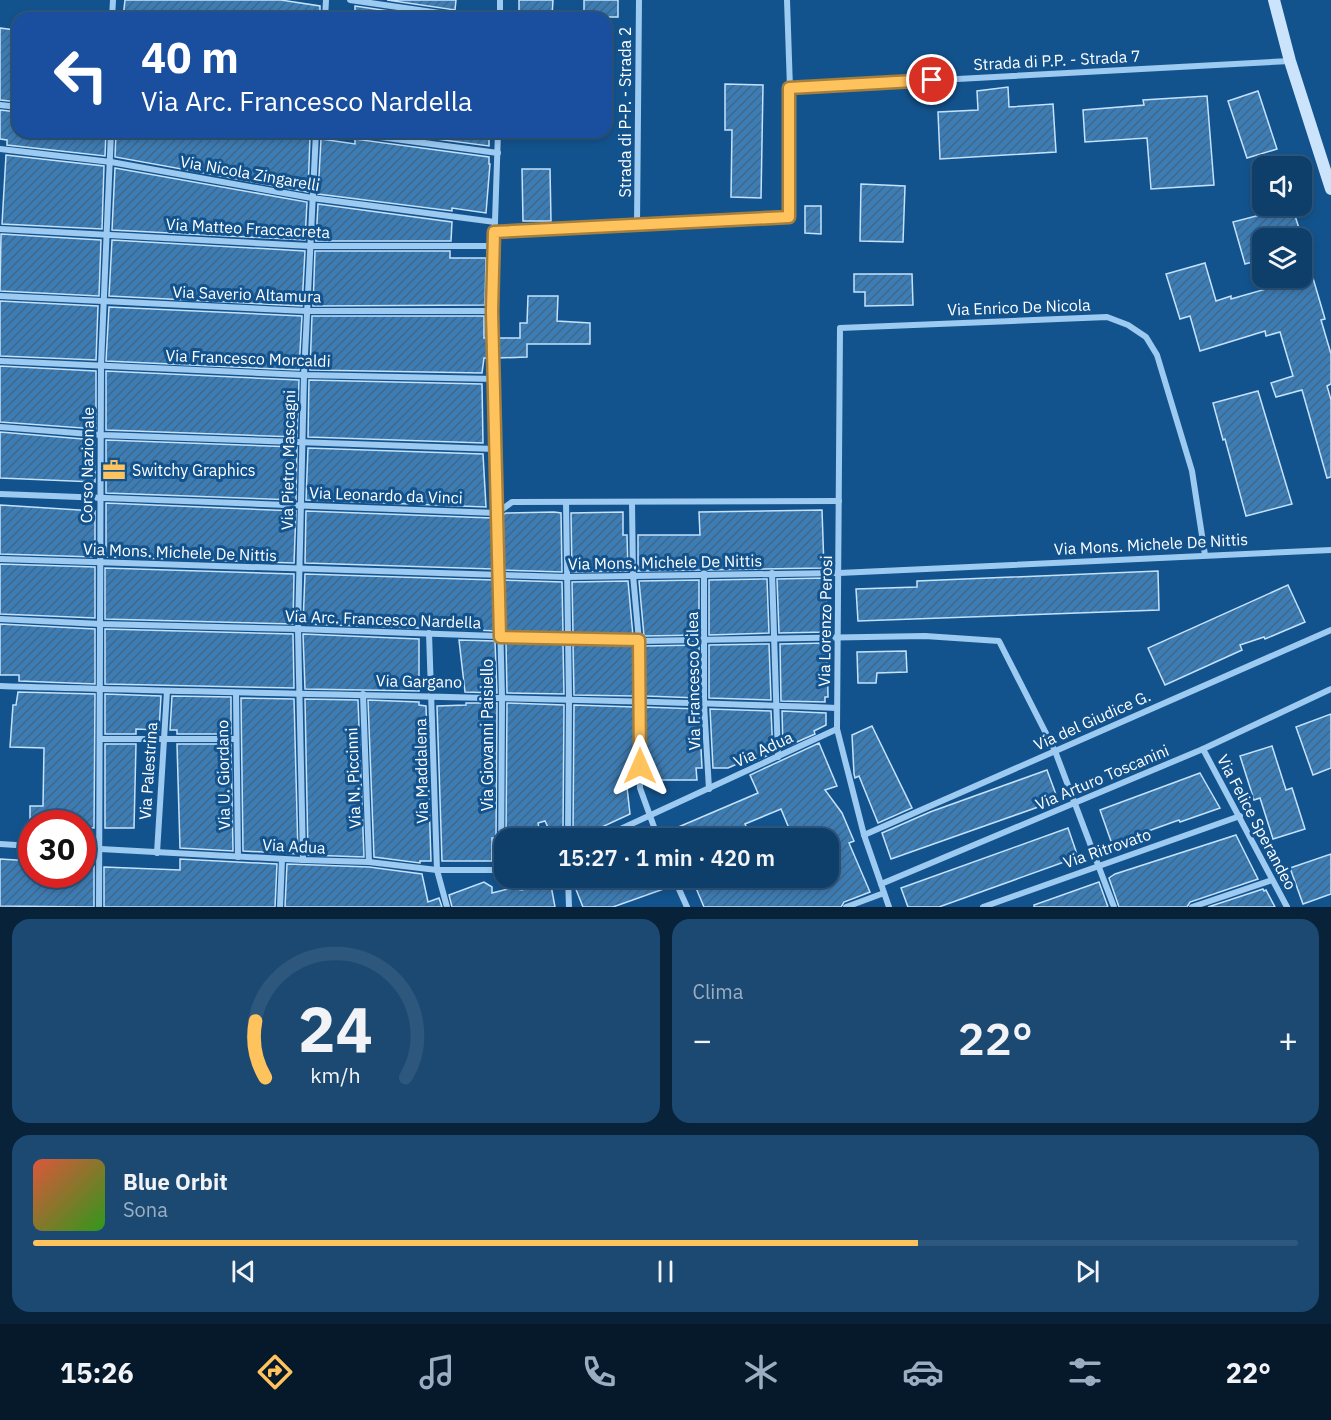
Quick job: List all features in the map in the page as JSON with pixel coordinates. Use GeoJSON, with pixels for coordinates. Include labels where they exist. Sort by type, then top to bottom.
{"type":"FeatureCollection","features":[{"type":"Feature","properties":{"kind":"street"},"geometry":{"type":"LineString","coordinates":[[350,0],[433,12]]}},
{"type":"Feature","properties":{"kind":"street","name":"Strada di P-P. - Strada 2"},"geometry":{"type":"LineString","coordinates":[[638,225],[639,0]]}},
{"type":"Feature","properties":{"kind":"street"},"geometry":{"type":"LineString","coordinates":[[494,232],[789,217],[787,0]]}},
{"type":"Feature","properties":{"kind":"street"},"geometry":{"type":"LineString","coordinates":[[1274,0],[1290,61],[1331,189]]}},
{"type":"Feature","properties":{"kind":"street","name":"Strada di P.P. - Strada 7"},"geometry":{"type":"LineString","coordinates":[[789,88],[1290,61]]}},
{"type":"Feature","properties":{"kind":"street","name":"Corso Nazionale"},"geometry":{"type":"LineString","coordinates":[[99,907],[101,365],[111,138]]}},
{"type":"Feature","properties":{"kind":"street","name":"Via Pietro Mascagni"},"geometry":{"type":"LineString","coordinates":[[303,861],[298,629],[300,505],[306,311],[316,138]]}},
{"type":"Feature","properties":{"kind":"street"},"geometry":{"type":"LineString","coordinates":[[387,138],[498,153]]}},
{"type":"Feature","properties":{"kind":"street","name":"Via Giovanni Paisiello"},"geometry":{"type":"LineString","coordinates":[[498,138],[492,311],[502,697],[503,828]]}},
{"type":"Feature","properties":{"kind":"street","name":"Via Nicola Zingarelli"},"geometry":{"type":"LineString","coordinates":[[0,149],[111,162],[312,198],[495,222]]}},
{"type":"Feature","properties":{"kind":"street","name":"Via Matteo Fraccacreta"},"geometry":{"type":"LineString","coordinates":[[0,229],[311,246],[494,246]]}},
{"type":"Feature","properties":{"kind":"street","name":"Via Saverio Altamura"},"geometry":{"type":"LineString","coordinates":[[0,296],[306,311],[492,311]]}},
{"type":"Feature","properties":{"kind":"street","name":"Via Enrico De Nicola"},"geometry":{"type":"LineString","coordinates":[[840,327],[1107,317],[1128,325],[1146,337],[1157,355],[1192,471],[1205,555]]}},
{"type":"Feature","properties":{"kind":"street","name":"Via Lorenzo Perosi"},"geometry":{"type":"LineString","coordinates":[[840,327],[837,729],[864,835],[889,907]]}},
{"type":"Feature","properties":{"kind":"street","name":"Via Francesco Morcaldi"},"geometry":{"type":"LineString","coordinates":[[0,361],[304,375],[495,379]]}},
{"type":"Feature","properties":{"kind":"street"},"geometry":{"type":"LineString","coordinates":[[0,427],[102,435],[495,449]]}},
{"type":"Feature","properties":{"kind":"street","name":"Via Leonardo da Vinci"},"geometry":{"type":"LineString","coordinates":[[0,494],[497,513],[512,502],[839,501]]}},
{"type":"Feature","properties":{"kind":"street"},"geometry":{"type":"LineString","coordinates":[[566,502],[569,639],[568,828]]}},
{"type":"Feature","properties":{"kind":"street"},"geometry":{"type":"LineString","coordinates":[[632,502],[633,575],[639,640],[640,788],[654,828]]}},
{"type":"Feature","properties":{"kind":"street","name":"Via Mons. Michele De Nittis"},"geometry":{"type":"LineString","coordinates":[[0,559],[566,577],[704,573],[839,573],[1331,550]]}},
{"type":"Feature","properties":{"kind":"street","name":"Via Francesco Cilea"},"geometry":{"type":"LineString","coordinates":[[704,573],[704,704],[709,789]]}},
{"type":"Feature","properties":{"kind":"street"},"geometry":{"type":"LineString","coordinates":[[772,573],[778,757]]}},
{"type":"Feature","properties":{"kind":"street","name":"Via Arc. Francesco Nardella"},"geometry":{"type":"LineString","coordinates":[[0,619],[569,639],[925,636],[999,641],[1055,751]]}},
{"type":"Feature","properties":{"kind":"street","name":"Via del Giudice G."},"geometry":{"type":"LineString","coordinates":[[864,835],[1331,630]]}},
{"type":"Feature","properties":{"kind":"street","name":"Via Maddalena"},"geometry":{"type":"LineString","coordinates":[[429,633],[437,870],[447,907]]}},
{"type":"Feature","properties":{"kind":"street","name":"Via Gargano"},"geometry":{"type":"LineString","coordinates":[[0,686],[236,693],[569,698],[837,708]]}},
{"type":"Feature","properties":{"kind":"street","name":"Via Arturo Toscanini"},"geometry":{"type":"LineString","coordinates":[[881,884],[1203,749],[1331,689]]}},
{"type":"Feature","properties":{"kind":"street","name":"Via Palestrina"},"geometry":{"type":"LineString","coordinates":[[157,853],[167,691]]}},
{"type":"Feature","properties":{"kind":"street","name":"Via U. Giordano"},"geometry":{"type":"LineString","coordinates":[[236,693],[238,857]]}},
{"type":"Feature","properties":{"kind":"street","name":"Via N. Piccinni"},"geometry":{"type":"LineString","coordinates":[[363,694],[369,862]]}},
{"type":"Feature","properties":{"kind":"street","name":"Via Adua"},"geometry":{"type":"LineString","coordinates":[[624,828],[837,729]]}},
{"type":"Feature","properties":{"kind":"street"},"geometry":{"type":"LineString","coordinates":[[100,739],[235,739]]}},
{"type":"Feature","properties":{"kind":"street","name":"Via Felice Sperandeo"},"geometry":{"type":"LineString","coordinates":[[1203,749],[1287,907]]}},
{"type":"Feature","properties":{"kind":"street"},"geometry":{"type":"LineString","coordinates":[[1055,751],[1114,907]]}},
{"type":"Feature","properties":{"kind":"street","name":"Via Ritrovato"},"geometry":{"type":"LineString","coordinates":[[983,907],[1240,816]]}},
{"type":"Feature","properties":{"kind":"street"},"geometry":{"type":"LineString","coordinates":[[0,844],[18,845]]}},
{"type":"Feature","properties":{"kind":"street","name":"Via Adua"},"geometry":{"type":"LineString","coordinates":[[96,849],[303,861],[369,862],[437,870],[494,870]]}},
{"type":"Feature","properties":{"kind":"street"},"geometry":{"type":"LineString","coordinates":[[280,907],[282,859]]}},
{"type":"Feature","properties":{"kind":"street"},"geometry":{"type":"LineString","coordinates":[[1192,907],[1272,880]]}},
{"type":"Feature","properties":{"kind":"street"},"geometry":{"type":"LineString","coordinates":[[568,888],[569,907]]}},
{"type":"Feature","properties":{"kind":"street"},"geometry":{"type":"LineString","coordinates":[[678,888],[687,907]]}},
{"type":"Feature","properties":{"kind":"street"},"geometry":{"type":"LineString","coordinates":[[846,907],[884,893]]}},
{"type":"Feature","properties":{"kind":"building"},"geometry":{"type":"Polygon","coordinates":[[[125,0],[281,0],[320,6],[320,12],[124,12],[125,0]]]}},
{"type":"Feature","properties":{"kind":"building"},"geometry":{"type":"Polygon","coordinates":[[[387,0],[456,0],[455,10],[387,0]]]}},
{"type":"Feature","properties":{"kind":"building"},"geometry":{"type":"Polygon","coordinates":[[[519,0],[553,0],[552,12],[519,12],[519,0]]]}},
{"type":"Feature","properties":{"kind":"building"},"geometry":{"type":"Polygon","coordinates":[[[584,0],[618,0],[618,17],[612,17],[612,12],[584,12],[584,0]]]}},
{"type":"Feature","properties":{"kind":"building"},"geometry":{"type":"Polygon","coordinates":[[[355,6],[396,12],[355,12],[355,6]]]}},
{"type":"Feature","properties":{"kind":"building"},"geometry":{"type":"Polygon","coordinates":[[[0,28],[12,30],[12,101],[0,100],[0,28]]]}},
{"type":"Feature","properties":{"kind":"building"},"geometry":{"type":"Polygon","coordinates":[[[725,84],[763,85],[761,198],[731,197],[732,130],[725,130],[725,84]]]}},
{"type":"Feature","properties":{"kind":"building"},"geometry":{"type":"Polygon","coordinates":[[[1008,87],[1009,107],[1053,104],[1056,152],[940,159],[938,112],[978,110],[977,91],[1008,87]]]}},
{"type":"Feature","properties":{"kind":"building"},"geometry":{"type":"Polygon","coordinates":[[[1258,91],[1277,149],[1247,158],[1228,101],[1258,91]]]}},
{"type":"Feature","properties":{"kind":"building"},"geometry":{"type":"Polygon","coordinates":[[[1207,96],[1214,185],[1151,189],[1147,138],[1085,142],[1083,110],[1144,105],[1143,100],[1207,96]]]}},
{"type":"Feature","properties":{"kind":"building"},"geometry":{"type":"Polygon","coordinates":[[[0,110],[12,111],[12,138],[106,138],[105,156],[7,145],[7,140],[0,139],[0,110]]]}},
{"type":"Feature","properties":{"kind":"building"},"geometry":{"type":"Polygon","coordinates":[[[116,138],[310,138],[308,192],[115,157],[116,138]]]}},
{"type":"Feature","properties":{"kind":"building"},"geometry":{"type":"Polygon","coordinates":[[[428,138],[489,138],[489,146],[428,138]]]}},
{"type":"Feature","properties":{"kind":"building"},"geometry":{"type":"Polygon","coordinates":[[[321,139],[355,144],[355,139],[489,157],[486,213],[452,208],[452,211],[318,194],[321,139]]]}},
{"type":"Feature","properties":{"kind":"building"},"geometry":{"type":"Polygon","coordinates":[[[6,155],[104,166],[102,229],[2,224],[6,155]]]}},
{"type":"Feature","properties":{"kind":"building"},"geometry":{"type":"Polygon","coordinates":[[[115,168],[307,202],[305,240],[112,230],[115,168]]]}},
{"type":"Feature","properties":{"kind":"building"},"geometry":{"type":"Polygon","coordinates":[[[522,169],[550,169],[551,221],[523,221],[522,169]]]}},
{"type":"Feature","properties":{"kind":"building"},"geometry":{"type":"Polygon","coordinates":[[[861,184],[905,186],[903,242],[860,241],[861,184]]]}},
{"type":"Feature","properties":{"kind":"building"},"geometry":{"type":"Polygon","coordinates":[[[318,204],[452,222],[451,241],[316,241],[318,204]]]}},
{"type":"Feature","properties":{"kind":"building"},"geometry":{"type":"Polygon","coordinates":[[[805,206],[821,206],[821,234],[805,233],[805,206]]]}},
{"type":"Feature","properties":{"kind":"building"},"geometry":{"type":"Polygon","coordinates":[[[1256,216],[1295,216],[1299,228],[1252,228],[1252,262],[1245,264],[1233,222],[1256,216]]]}},
{"type":"Feature","properties":{"kind":"building"},"geometry":{"type":"Polygon","coordinates":[[[1,234],[101,240],[99,296],[0,291],[1,234]]]}},
{"type":"Feature","properties":{"kind":"building"},"geometry":{"type":"Polygon","coordinates":[[[112,240],[305,251],[302,306],[109,296],[112,240]]]}},
{"type":"Feature","properties":{"kind":"building"},"geometry":{"type":"Polygon","coordinates":[[[315,251],[450,251],[450,258],[486,258],[485,305],[313,306],[315,251]]]}},
{"type":"Feature","properties":{"kind":"building"},"geometry":{"type":"Polygon","coordinates":[[[1205,263],[1216,301],[1269,288],[1312,288],[1313,278],[1325,319],[1321,320],[1331,354],[1331,384],[1327,386],[1331,400],[1331,477],[1327,478],[1302,390],[1276,397],[1271,383],[1293,376],[1280,332],[1266,336],[1265,331],[1200,351],[1190,316],[1180,319],[1166,274],[1205,263]]]}},
{"type":"Feature","properties":{"kind":"building"},"geometry":{"type":"Polygon","coordinates":[[[854,274],[912,274],[913,305],[865,306],[865,292],[854,292],[854,274]]]}},
{"type":"Feature","properties":{"kind":"building"},"geometry":{"type":"Polygon","coordinates":[[[528,296],[558,296],[557,321],[590,323],[590,344],[527,344],[527,357],[498,358],[498,338],[520,338],[520,323],[527,323],[528,296]]]}},
{"type":"Feature","properties":{"kind":"building"},"geometry":{"type":"Polygon","coordinates":[[[0,301],[98,306],[96,360],[0,356],[0,301]]]}},
{"type":"Feature","properties":{"kind":"building"},"geometry":{"type":"Polygon","coordinates":[[[109,307],[302,316],[299,370],[106,361],[109,307]]]}},
{"type":"Feature","properties":{"kind":"building"},"geometry":{"type":"Polygon","coordinates":[[[312,316],[484,316],[484,338],[487,338],[488,358],[484,358],[482,373],[310,370],[312,316]]]}},
{"type":"Feature","properties":{"kind":"building"},"geometry":{"type":"Polygon","coordinates":[[[0,366],[96,371],[96,429],[0,422],[0,366]]]}},
{"type":"Feature","properties":{"kind":"building"},"geometry":{"type":"Polygon","coordinates":[[[106,371],[299,380],[297,437],[106,430],[106,371]]]}},
{"type":"Feature","properties":{"kind":"building"},"geometry":{"type":"Polygon","coordinates":[[[309,380],[482,384],[483,443],[308,437],[309,380]]]}},
{"type":"Feature","properties":{"kind":"building"},"geometry":{"type":"Polygon","coordinates":[[[1258,391],[1292,504],[1246,516],[1213,403],[1258,391]]]}},
{"type":"Feature","properties":{"kind":"building"},"geometry":{"type":"Polygon","coordinates":[[[0,432],[95,440],[95,482],[0,478],[0,432]]]}},
{"type":"Feature","properties":{"kind":"building"},"geometry":{"type":"Polygon","coordinates":[[[106,440],[297,447],[296,500],[106,493],[106,440]]]}},
{"type":"Feature","properties":{"kind":"building"},"geometry":{"type":"Polygon","coordinates":[[[308,448],[483,454],[486,507],[306,500],[308,448]]]}},
{"type":"Feature","properties":{"kind":"building"},"geometry":{"type":"Polygon","coordinates":[[[106,503],[296,511],[294,563],[106,557],[106,503]]]}},
{"type":"Feature","properties":{"kind":"building"},"geometry":{"type":"Polygon","coordinates":[[[0,505],[95,511],[95,557],[0,554],[0,505]]]}},
{"type":"Feature","properties":{"kind":"building"},"geometry":{"type":"Polygon","coordinates":[[[822,510],[824,568],[708,570],[703,568],[700,570],[638,571],[638,535],[700,535],[699,512],[822,510]]]}},
{"type":"Feature","properties":{"kind":"building"},"geometry":{"type":"Polygon","coordinates":[[[306,511],[492,518],[493,569],[305,563],[306,511]]]}},
{"type":"Feature","properties":{"kind":"building"},"geometry":{"type":"Polygon","coordinates":[[[623,512],[623,535],[627,535],[628,571],[572,572],[571,513],[623,512]]]}},
{"type":"Feature","properties":{"kind":"building"},"geometry":{"type":"Polygon","coordinates":[[[506,513],[561,513],[562,572],[504,570],[503,515],[506,513]]]}},
{"type":"Feature","properties":{"kind":"building"},"geometry":{"type":"Polygon","coordinates":[[[0,564],[95,567],[95,618],[0,614],[0,564]]]}},
{"type":"Feature","properties":{"kind":"building"},"geometry":{"type":"Polygon","coordinates":[[[105,568],[294,574],[293,624],[105,619],[105,568]]]}},
{"type":"Feature","properties":{"kind":"building"},"geometry":{"type":"Polygon","coordinates":[[[1158,571],[1159,610],[858,621],[856,589],[917,587],[917,581],[1158,571]]]}},
{"type":"Feature","properties":{"kind":"building"},"geometry":{"type":"Polygon","coordinates":[[[305,574],[494,580],[495,631],[458,629],[457,626],[420,626],[419,628],[303,624],[305,574]]]}},
{"type":"Feature","properties":{"kind":"building"},"geometry":{"type":"Polygon","coordinates":[[[824,578],[827,632],[779,633],[777,579],[824,578]]]}},
{"type":"Feature","properties":{"kind":"building"},"geometry":{"type":"Polygon","coordinates":[[[767,579],[769,633],[709,635],[709,580],[767,579]]]}},
{"type":"Feature","properties":{"kind":"building"},"geometry":{"type":"Polygon","coordinates":[[[504,580],[562,582],[563,633],[506,631],[504,580]]]}},
{"type":"Feature","properties":{"kind":"building"},"geometry":{"type":"Polygon","coordinates":[[[699,580],[699,635],[644,636],[639,581],[699,580]]]}},
{"type":"Feature","properties":{"kind":"building"},"geometry":{"type":"Polygon","coordinates":[[[628,581],[633,636],[573,633],[572,582],[628,581]]]}},
{"type":"Feature","properties":{"kind":"building"},"geometry":{"type":"Polygon","coordinates":[[[1288,585],[1305,622],[1265,639],[1264,637],[1240,645],[1242,650],[1165,685],[1148,648],[1288,585]]]}},
{"type":"Feature","properties":{"kind":"building"},"geometry":{"type":"Polygon","coordinates":[[[0,624],[95,629],[95,684],[19,681],[19,675],[0,675],[0,624]]]}},
{"type":"Feature","properties":{"kind":"building"},"geometry":{"type":"Polygon","coordinates":[[[105,629],[293,634],[294,688],[105,684],[105,629]]]}},
{"type":"Feature","properties":{"kind":"building"},"geometry":{"type":"Polygon","coordinates":[[[303,634],[419,639],[419,691],[305,689],[303,634]]]}},
{"type":"Feature","properties":{"kind":"building"},"geometry":{"type":"Polygon","coordinates":[[[459,640],[495,641],[497,693],[465,692],[459,640]]]}},
{"type":"Feature","properties":{"kind":"building"},"geometry":{"type":"Polygon","coordinates":[[[506,642],[563,644],[564,694],[507,693],[506,642]]]}},
{"type":"Feature","properties":{"kind":"building"},"geometry":{"type":"Polygon","coordinates":[[[827,643],[828,697],[825,697],[825,702],[781,701],[780,644],[827,643]]]}},
{"type":"Feature","properties":{"kind":"building"},"geometry":{"type":"Polygon","coordinates":[[[573,644],[634,646],[634,696],[574,695],[573,644]]]}},
{"type":"Feature","properties":{"kind":"building"},"geometry":{"type":"Polygon","coordinates":[[[769,644],[771,700],[709,698],[709,645],[769,644]]]}},
{"type":"Feature","properties":{"kind":"building"},"geometry":{"type":"Polygon","coordinates":[[[699,645],[699,698],[645,696],[644,646],[699,645]]]}},
{"type":"Feature","properties":{"kind":"building"},"geometry":{"type":"Polygon","coordinates":[[[906,651],[907,672],[877,673],[876,683],[858,683],[857,652],[906,651]]]}},
{"type":"Feature","properties":{"kind":"building"},"geometry":{"type":"Polygon","coordinates":[[[18,692],[95,694],[94,810],[30,810],[30,806],[43,806],[44,748],[10,747],[13,705],[16,705],[18,692]]]}},
{"type":"Feature","properties":{"kind":"building"},"geometry":{"type":"Polygon","coordinates":[[[105,694],[161,696],[159,730],[136,729],[136,734],[105,734],[105,694]]]}},
{"type":"Feature","properties":{"kind":"building"},"geometry":{"type":"Polygon","coordinates":[[[172,696],[231,697],[231,734],[177,734],[177,730],[170,730],[172,696]]]}},
{"type":"Feature","properties":{"kind":"building"},"geometry":{"type":"Polygon","coordinates":[[[241,698],[294,699],[298,854],[243,851],[241,698]]]}},
{"type":"Feature","properties":{"kind":"building"},"geometry":{"type":"Polygon","coordinates":[[[305,699],[358,700],[364,857],[308,855],[305,699]]]}},
{"type":"Feature","properties":{"kind":"building"},"geometry":{"type":"Polygon","coordinates":[[[368,700],[419,702],[419,705],[426,706],[431,861],[420,861],[420,863],[374,857],[368,700]]]}},
{"type":"Feature","properties":{"kind":"building"},"geometry":{"type":"Polygon","coordinates":[[[466,703],[497,703],[496,828],[494,828],[494,838],[492,838],[492,861],[442,861],[437,706],[466,705],[466,703]]]}},
{"type":"Feature","properties":{"kind":"building"},"geometry":{"type":"Polygon","coordinates":[[[507,703],[564,705],[563,828],[548,828],[545,821],[538,823],[539,828],[506,828],[507,703]]]}},
{"type":"Feature","properties":{"kind":"building"},"geometry":{"type":"Polygon","coordinates":[[[574,705],[634,707],[635,779],[626,778],[630,814],[600,828],[573,828],[574,705]]]}},
{"type":"Feature","properties":{"kind":"building"},"geometry":{"type":"Polygon","coordinates":[[[645,707],[699,709],[702,768],[696,768],[697,780],[645,780],[645,707]]]}},
{"type":"Feature","properties":{"kind":"building"},"geometry":{"type":"Polygon","coordinates":[[[710,709],[771,711],[773,753],[746,765],[744,761],[728,768],[713,768],[710,709]]]}},
{"type":"Feature","properties":{"kind":"building"},"geometry":{"type":"Polygon","coordinates":[[[782,711],[826,713],[826,725],[814,731],[815,734],[783,748],[782,711]]]}},
{"type":"Feature","properties":{"kind":"building"},"geometry":{"type":"Polygon","coordinates":[[[1331,714],[1331,768],[1313,775],[1296,727],[1331,714]]]}},
{"type":"Feature","properties":{"kind":"building"},"geometry":{"type":"Polygon","coordinates":[[[872,726],[912,808],[878,823],[859,776],[855,778],[854,774],[852,735],[872,726]]]}},
{"type":"Feature","properties":{"kind":"building"},"geometry":{"type":"Polygon","coordinates":[[[819,743],[837,786],[825,790],[842,813],[854,841],[849,843],[870,892],[844,902],[841,907],[704,907],[696,888],[839,888],[839,828],[789,828],[781,809],[745,824],[747,828],[676,828],[758,793],[750,775],[819,743]]]}},
{"type":"Feature","properties":{"kind":"building"},"geometry":{"type":"Polygon","coordinates":[[[105,744],[136,744],[134,828],[105,828],[105,744]]]}},
{"type":"Feature","properties":{"kind":"building"},"geometry":{"type":"Polygon","coordinates":[[[177,744],[231,744],[233,851],[180,848],[177,744]]]}},
{"type":"Feature","properties":{"kind":"building"},"geometry":{"type":"Polygon","coordinates":[[[1272,746],[1286,790],[1292,788],[1305,829],[1273,839],[1260,798],[1254,800],[1240,756],[1272,746]]]}},
{"type":"Feature","properties":{"kind":"building"},"geometry":{"type":"Polygon","coordinates":[[[1047,770],[1058,800],[891,859],[882,833],[930,812],[1047,770]]]}},
{"type":"Feature","properties":{"kind":"building"},"geometry":{"type":"Polygon","coordinates":[[[1200,773],[1220,808],[1112,844],[1100,810],[1200,773]]]}},
{"type":"Feature","properties":{"kind":"building"},"geometry":{"type":"Polygon","coordinates":[[[1068,828],[1078,857],[939,907],[908,907],[901,888],[1068,828]]]}},
{"type":"Feature","properties":{"kind":"building"},"geometry":{"type":"Polygon","coordinates":[[[1236,835],[1258,879],[1190,902],[1187,907],[1119,907],[1109,878],[1115,874],[1236,835]]]}},
{"type":"Feature","properties":{"kind":"building"},"geometry":{"type":"Polygon","coordinates":[[[1331,854],[1331,894],[1303,904],[1290,868],[1331,854]]]}},
{"type":"Feature","properties":{"kind":"building"},"geometry":{"type":"Polygon","coordinates":[[[0,859],[18,860],[18,888],[94,888],[94,907],[0,906],[0,859]]]}},
{"type":"Feature","properties":{"kind":"building"},"geometry":{"type":"Polygon","coordinates":[[[180,859],[277,864],[275,907],[104,907],[104,867],[180,870],[180,859]]]}},
{"type":"Feature","properties":{"kind":"building"},"geometry":{"type":"Polygon","coordinates":[[[287,864],[369,867],[422,874],[428,902],[439,898],[442,907],[285,907],[287,864]]]}},
{"type":"Feature","properties":{"kind":"building"},"geometry":{"type":"Polygon","coordinates":[[[484,882],[492,887],[492,893],[512,888],[522,890],[551,888],[555,907],[452,907],[449,895],[484,882]]]}},
{"type":"Feature","properties":{"kind":"building"},"geometry":{"type":"Polygon","coordinates":[[[1099,882],[1108,907],[1034,907],[1034,905],[1099,882]]]}},
{"type":"Feature","properties":{"kind":"building"},"geometry":{"type":"Polygon","coordinates":[[[575,888],[666,888],[613,907],[583,907],[575,888]]]}},
{"type":"Feature","properties":{"kind":"building"},"geometry":{"type":"Polygon","coordinates":[[[1263,889],[1266,890],[1275,907],[1208,907],[1263,889]]]}},
{"type":"Feature","properties":{"kind":"place","name":"Switchy Graphics"},"geometry":{"type":"Point","coordinates":[114,470]}},
{"type":"Feature","properties":{"kind":"route"},"geometry":{"type":"LineString","coordinates":[[640,766],[639,640],[500,637],[492,311],[494,232],[789,217],[789,88],[932,80]]}}]}
